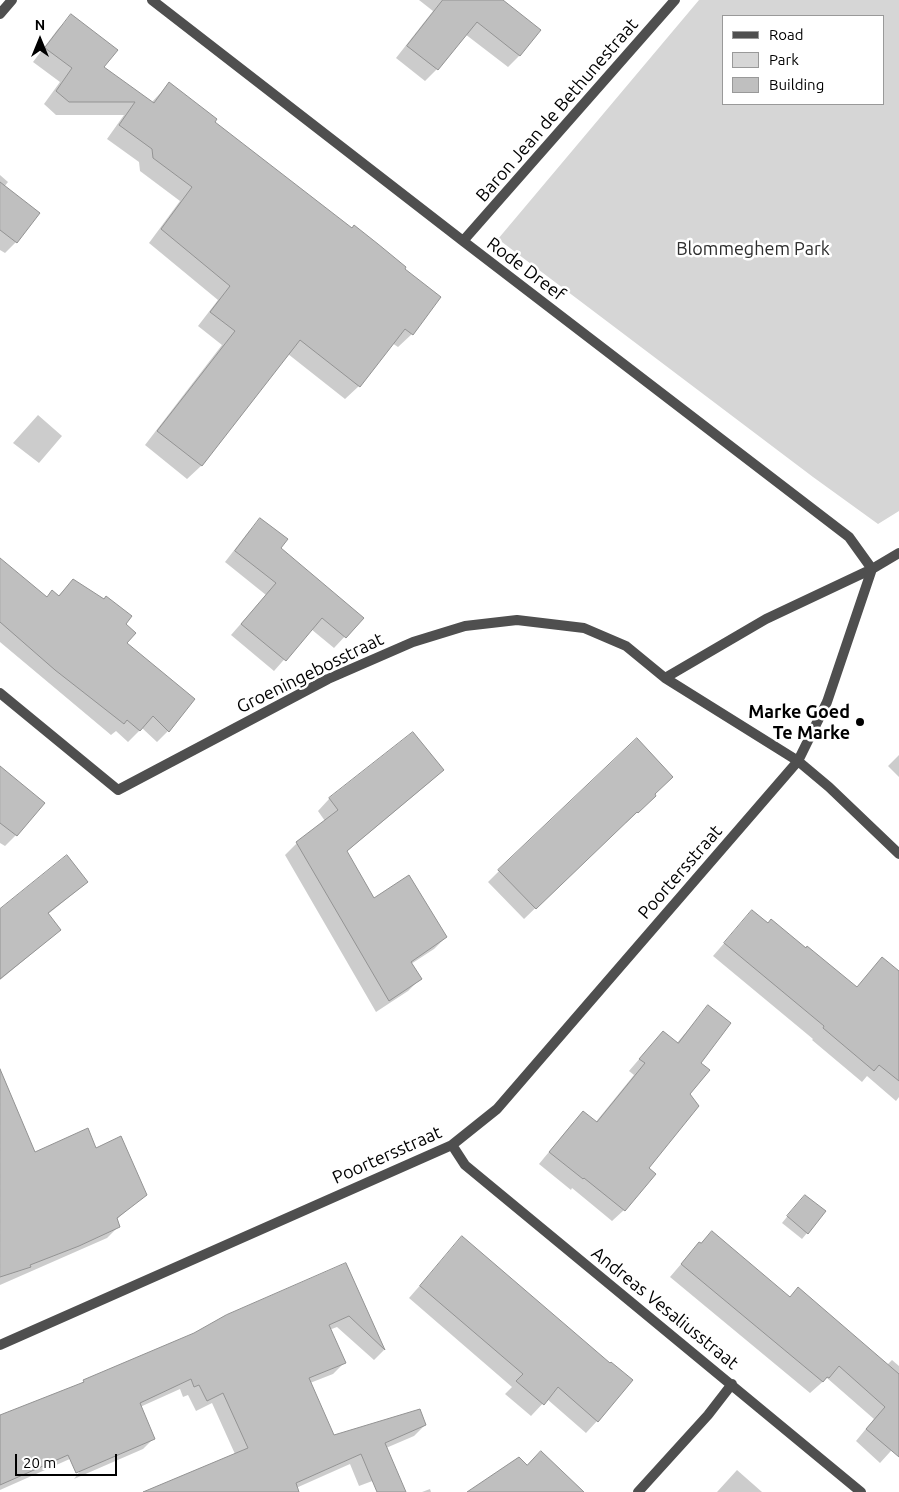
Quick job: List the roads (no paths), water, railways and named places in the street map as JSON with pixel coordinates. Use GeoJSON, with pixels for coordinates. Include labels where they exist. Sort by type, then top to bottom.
{"type":"FeatureCollection","features":[{"type":"Feature","properties":{"kind":"street"},"geometry":{"type":"LineString","coordinates":[[0,14],[12,0]]}},
{"type":"Feature","properties":{"kind":"street","name":"Rode Dreef"},"geometry":{"type":"LineString","coordinates":[[152,0],[849,537],[872,569]]}},
{"type":"Feature","properties":{"kind":"street","name":"Baron Jean de Bethunestraat"},"geometry":{"type":"LineString","coordinates":[[463,241],[675,0]]}},
{"type":"Feature","properties":{"kind":"street"},"geometry":{"type":"LineString","coordinates":[[666,678],[766,619],[872,569],[899,553]]}},
{"type":"Feature","properties":{"kind":"street","name":"Poortersstraat"},"geometry":{"type":"LineString","coordinates":[[0,1345],[452,1145],[497,1109],[798,761],[827,702],[872,569]]}},
{"type":"Feature","properties":{"kind":"street","name":"Groeningebosstraat"},"geometry":{"type":"LineString","coordinates":[[0,693],[118,790],[328,680],[412,642],[465,626],[518,620],[584,628],[626,646],[666,678],[798,761],[829,787],[899,854]]}},
{"type":"Feature","properties":{"kind":"street","name":"Andreas Vesaliusstraat"},"geometry":{"type":"LineString","coordinates":[[452,1145],[465,1165],[861,1492]]}},
{"type":"Feature","properties":{"kind":"street"},"geometry":{"type":"LineString","coordinates":[[638,1492],[708,1415],[732,1384]]}},
{"type":"Feature","properties":{"kind":"place","name":"Marke Goed Te Marke"},"geometry":{"type":"Point","coordinates":[860,722]}},
{"type":"Feature","properties":{"kind":"park label","name":"Blommeghem Park"},"geometry":{"type":"Point","coordinates":[753,249]}}]}
